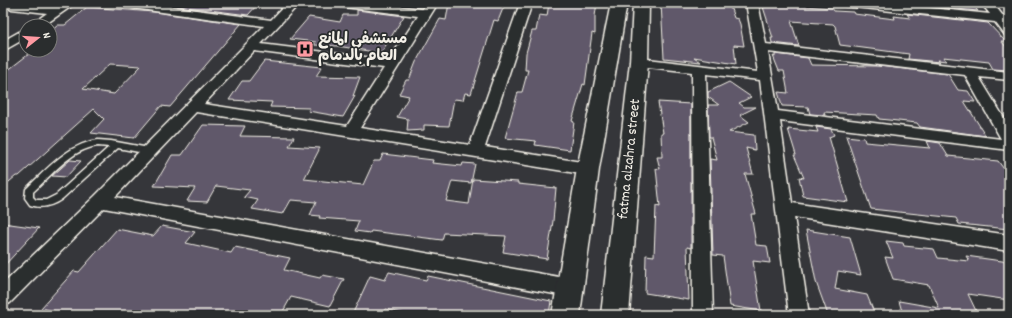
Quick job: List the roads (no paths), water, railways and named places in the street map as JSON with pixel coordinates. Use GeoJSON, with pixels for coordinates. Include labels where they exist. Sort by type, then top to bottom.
{"type":"FeatureCollection","features":[{"type":"Feature","properties":{"kind":"street"},"geometry":{"type":"LineString","coordinates":[[47,18],[70,3]]}},
{"type":"Feature","properties":{"kind":"street"},"geometry":{"type":"LineString","coordinates":[[118,3],[274,24]]}},
{"type":"Feature","properties":{"kind":"street"},"geometry":{"type":"LineString","coordinates":[[3,297],[101,201],[294,3]]}},
{"type":"Feature","properties":{"kind":"street"},"geometry":{"type":"LineString","coordinates":[[336,3],[429,8],[351,131]]}},
{"type":"Feature","properties":{"kind":"street"},"geometry":{"type":"LineString","coordinates":[[476,150],[526,3]]}},
{"type":"Feature","properties":{"kind":"street"},"geometry":{"type":"LineString","coordinates":[[566,315],[588,169],[619,3]]}},
{"type":"Feature","properties":{"kind":"street","name":"fatma alzahra street"},"geometry":{"type":"LineString","coordinates":[[615,315],[640,62],[642,3]]}},
{"type":"Feature","properties":{"kind":"street"},"geometry":{"type":"LineString","coordinates":[[752,3],[766,77],[799,315]]}},
{"type":"Feature","properties":{"kind":"street"},"geometry":{"type":"LineString","coordinates":[[845,3],[1004,20]]}},
{"type":"Feature","properties":{"kind":"street"},"geometry":{"type":"LineString","coordinates":[[987,3],[1004,20],[1009,32]]}},
{"type":"Feature","properties":{"kind":"street"},"geometry":{"type":"LineString","coordinates":[[3,4],[58,11]]}},
{"type":"Feature","properties":{"kind":"street"},"geometry":{"type":"LineString","coordinates":[[3,47],[18,37]]}},
{"type":"Feature","properties":{"kind":"street"},"geometry":{"type":"LineString","coordinates":[[252,47],[393,65]]}},
{"type":"Feature","properties":{"kind":"street"},"geometry":{"type":"LineString","coordinates":[[760,47],[1009,76]]}},
{"type":"Feature","properties":{"kind":"street"},"geometry":{"type":"LineString","coordinates":[[640,62],[766,77]]}},
{"type":"Feature","properties":{"kind":"street"},"geometry":{"type":"LineString","coordinates":[[699,69],[703,315]]}},
{"type":"Feature","properties":{"kind":"street"},"geometry":{"type":"LineString","coordinates":[[970,71],[1009,139]]}},
{"type":"Feature","properties":{"kind":"street"},"geometry":{"type":"LineString","coordinates":[[193,106],[588,169]]}},
{"type":"Feature","properties":{"kind":"street"},"geometry":{"type":"LineString","coordinates":[[771,116],[1009,145]]}},
{"type":"Feature","properties":{"kind":"street"},"geometry":{"type":"LineString","coordinates":[[101,201],[570,288]]}},
{"type":"Feature","properties":{"kind":"street"},"geometry":{"type":"LineString","coordinates":[[785,209],[1009,243]]}},
{"type":"Feature","properties":{"kind":"lane"},"geometry":{"type":"LineString","coordinates":[[115,146],[59,197],[42,205],[33,203],[29,198],[29,192],[72,153],[81,148],[97,143],[150,151]]}},
{"type":"Feature","properties":{"kind":"place","name":"مستشفى المانع العام بالدمام"},"geometry":{"type":"Point","coordinates":[305,49]}}]}
